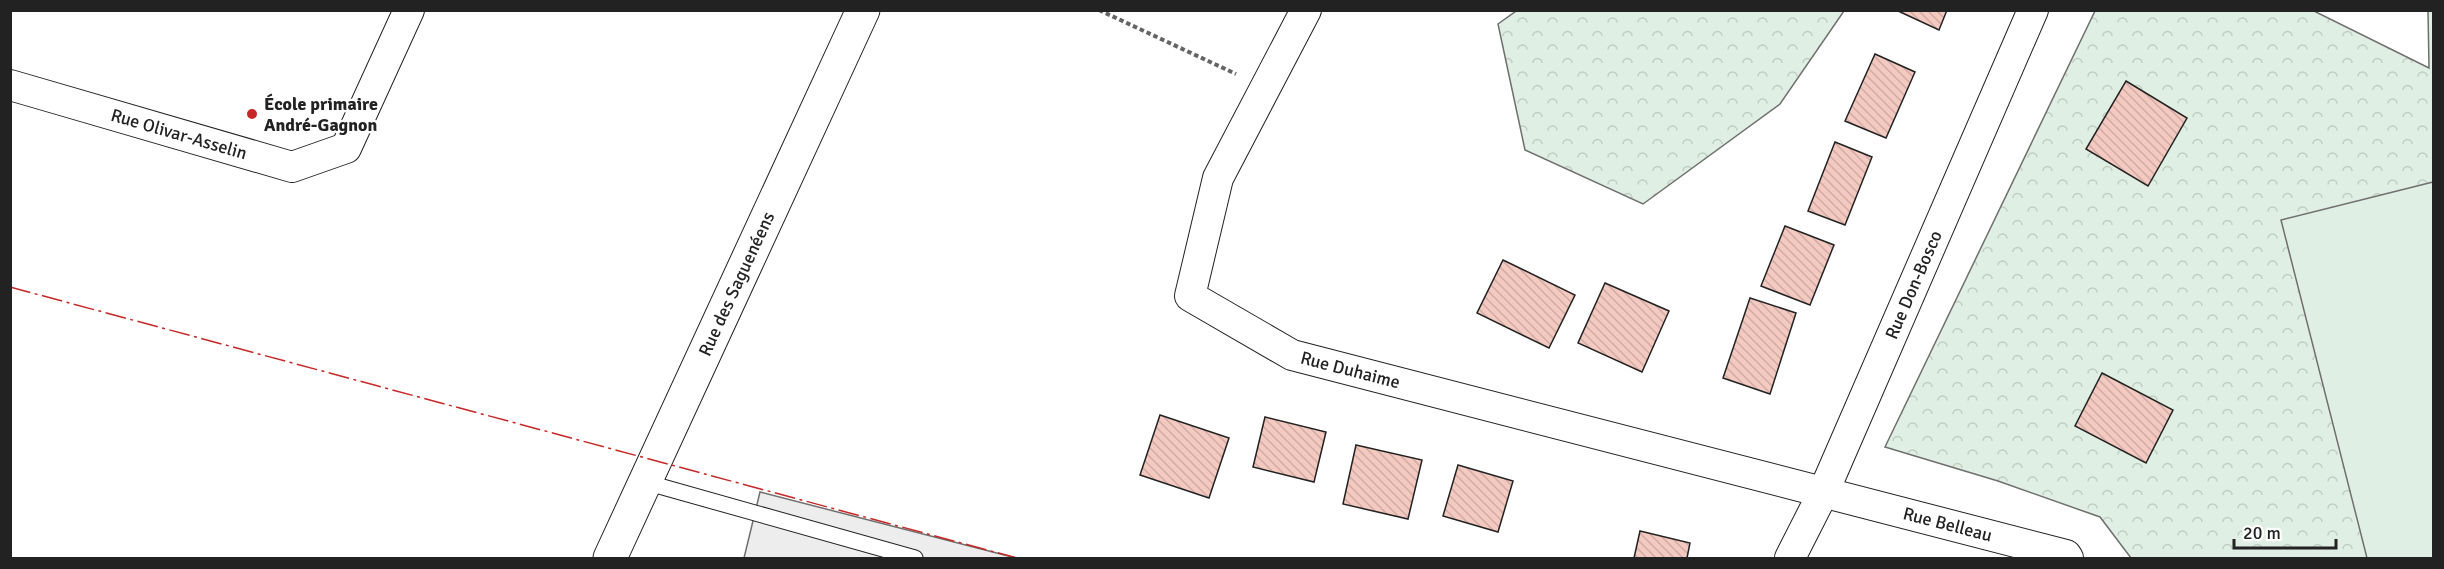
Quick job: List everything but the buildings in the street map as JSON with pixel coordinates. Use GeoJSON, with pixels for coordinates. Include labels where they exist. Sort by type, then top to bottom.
{"type":"FeatureCollection","features":[{"type":"Feature","properties":{"kind":"street","name":"Rue Olivar-Asselin"},"geometry":{"type":"LineString","coordinates":[[10,85],[292,167],[346,148],[409,10]]}},
{"type":"Feature","properties":{"kind":"street","name":"Rue des Saguenéens"},"geometry":{"type":"LineString","coordinates":[[610,558],[863,10]]}},
{"type":"Feature","properties":{"kind":"street","name":"Rue Duhaime"},"geometry":{"type":"LineString","coordinates":[[1306,10],[1218,178],[1190,296],[1292,355],[1824,491]]}},
{"type":"Feature","properties":{"kind":"street","name":"Rue Don-Bosco"},"geometry":{"type":"LineString","coordinates":[[1790,558],[1824,491],[2033,10]]}},
{"type":"Feature","properties":{"kind":"street","name":"Rue Belleau"},"geometry":{"type":"LineString","coordinates":[[1824,491],[2066,555],[2068,558]]}},
{"type":"Feature","properties":{"kind":"lane"},"geometry":{"type":"LineString","coordinates":[[645,482],[915,558]]}},
{"type":"Feature","properties":{"kind":"path"},"geometry":{"type":"LineString","coordinates":[[1099,10],[1267,88]]}},
{"type":"Feature","properties":{"kind":"green space"},"geometry":{"type":"Polygon","coordinates":[[[1516,11],[1844,11],[1780,104],[1643,204],[1525,150],[1498,24],[1516,11]]]}},
{"type":"Feature","properties":{"kind":"green space"},"geometry":{"type":"Polygon","coordinates":[[[2095,11],[2314,11],[2429,68],[2428,11],[2433,11],[2433,558],[2131,558],[2100,517],[1998,481],[1885,447],[2095,11]]]}},
{"type":"Feature","properties":{"kind":"green space"},"geometry":{"type":"Polygon","coordinates":[[[2433,182],[2433,558],[2367,558],[2281,220],[2433,182]]]}},
{"type":"Feature","properties":{"kind":"shaded area"},"geometry":{"type":"Polygon","coordinates":[[[760,492],[1016,558],[744,558],[760,492]]]}},
{"type":"Feature","properties":{"kind":"power"},"geometry":{"type":"LineString","coordinates":[[10,287],[1017,558]]}},
{"type":"Feature","properties":{"kind":"place","name":"École primaire André-Gagnon"},"geometry":{"type":"Point","coordinates":[252,114]}}]}
